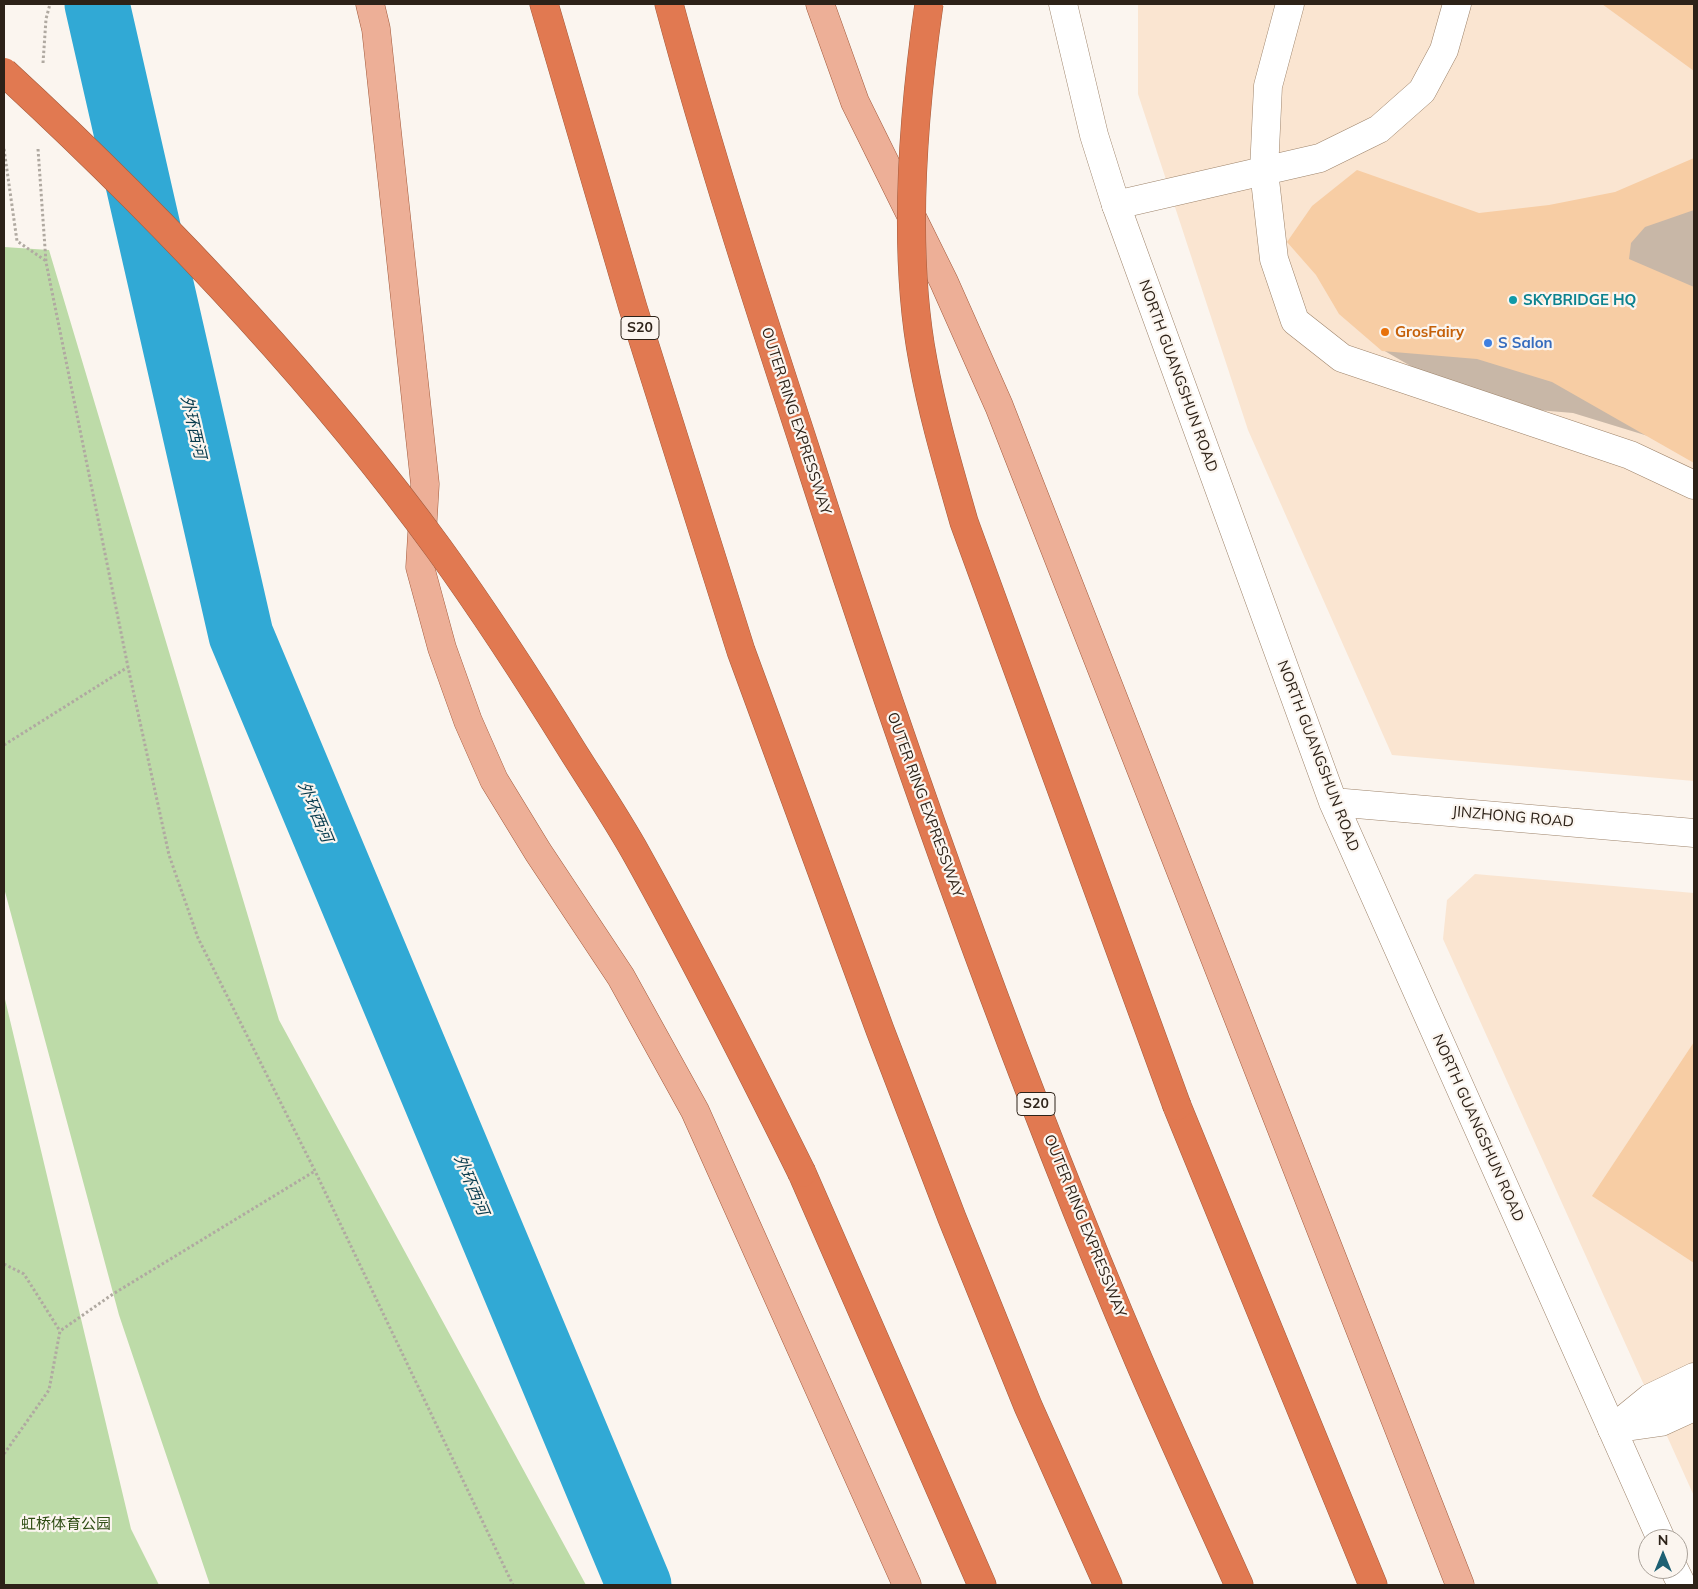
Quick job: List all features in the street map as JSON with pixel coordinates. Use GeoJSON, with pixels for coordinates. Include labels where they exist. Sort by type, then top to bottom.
{"type":"FeatureCollection","features":[{"type":"Feature","properties":{"kind":"highway","name":"S20"},"geometry":{"type":"LineString","coordinates":[[544,4],[633,308],[741,651],[880,1030],[952,1218],[1028,1406],[1108,1585]]}},
{"type":"Feature","properties":{"kind":"highway","name":"OUTER RING EXPRESSWAY"},"geometry":{"type":"LineString","coordinates":[[669,4],[748,274],[858,614],[988,981],[1139,1360],[1239,1585]]}},
{"type":"Feature","properties":{"kind":"highway"},"geometry":{"type":"LineString","coordinates":[[929,4],[921,60],[914,145],[913,223],[918,321],[923,360],[936,423],[964,522],[1177,1106],[1373,1585]]}},
{"type":"Feature","properties":{"kind":"highway"},"geometry":{"type":"LineString","coordinates":[[4,72],[58,121],[250,319],[349,432],[440,550],[538,696],[635,851],[721,1010],[802,1173],[982,1585]]}},
{"type":"Feature","properties":{"kind":"main road"},"geometry":{"type":"LineString","coordinates":[[370,4],[376,29],[425,484],[420,567],[442,648],[468,721],[494,780],[538,852],[621,977],[695,1111],[907,1585]]}},
{"type":"Feature","properties":{"kind":"main road"},"geometry":{"type":"LineString","coordinates":[[820,4],[855,102],[944,282],[1000,406],[1460,1585]]}},
{"type":"Feature","properties":{"kind":"street","name":"NORTH GUANGSHUN ROAD"},"geometry":{"type":"LineString","coordinates":[[1063,4],[1094,135],[1116,205],[1333,802],[1657,1529]]}},
{"type":"Feature","properties":{"kind":"street"},"geometry":{"type":"LineString","coordinates":[[1290,4],[1268,86],[1264,171],[1274,259],[1295,320],[1342,358],[1630,455],[1694,485]]}},
{"type":"Feature","properties":{"kind":"street"},"geometry":{"type":"LineString","coordinates":[[1116,205],[1320,158],[1379,129],[1422,91],[1444,50],[1458,4]]}},
{"type":"Feature","properties":{"kind":"street","name":"JINZHONG ROAD"},"geometry":{"type":"LineString","coordinates":[[1333,802],[1694,833]]}},
{"type":"Feature","properties":{"kind":"street"},"geometry":{"type":"LineString","coordinates":[[1612,1428],[1650,1398],[1694,1377]]}},
{"type":"Feature","properties":{"kind":"street"},"geometry":{"type":"LineString","coordinates":[[1612,1428],[1661,1422],[1694,1407]]}},
{"type":"Feature","properties":{"kind":"path"},"geometry":{"type":"LineString","coordinates":[[38,142],[46,262],[128,668],[169,855],[198,938],[315,1171],[513,1585]]}},
{"type":"Feature","properties":{"kind":"path"},"geometry":{"type":"LineString","coordinates":[[4,149],[17,241],[46,262]]}},
{"type":"Feature","properties":{"kind":"path"},"geometry":{"type":"LineString","coordinates":[[4,745],[128,668]]}},
{"type":"Feature","properties":{"kind":"path"},"geometry":{"type":"LineString","coordinates":[[60,1331],[113,1294],[315,1171]]}},
{"type":"Feature","properties":{"kind":"path"},"geometry":{"type":"LineString","coordinates":[[4,1264],[24,1274],[60,1331],[49,1390],[4,1454]]}},
{"type":"Feature","properties":{"kind":"shaded area"},"geometry":{"type":"Polygon","coordinates":[[[1138,4],[1694,4],[1694,781],[1392,755],[1248,430],[1138,94],[1138,4]]]}},
{"type":"Feature","properties":{"kind":"shaded area"},"geometry":{"type":"Polygon","coordinates":[[[1475,874],[1694,893],[1694,1496],[1443,939],[1447,900],[1475,874]]]}},
{"type":"Feature","properties":{"kind":"green space"},"geometry":{"type":"Polygon","coordinates":[[[4,247],[49,250],[279,1020],[586,1585],[210,1585],[119,1315],[4,888],[4,247]]]}},
{"type":"Feature","properties":{"kind":"green space","name":"虹桥体育公园"},"geometry":{"type":"Polygon","coordinates":[[[4,995],[131,1529],[159,1585],[4,1585],[4,995]]]}},
{"type":"Feature","properties":{"kind":"building"},"geometry":{"type":"Polygon","coordinates":[[[1602,4],[1694,4],[1694,71],[1602,4]]]}},
{"type":"Feature","properties":{"kind":"building","name":"SKYBRIDGE HQ"},"geometry":{"type":"Polygon","coordinates":[[[1694,158],[1694,210],[1645,227],[1631,243],[1629,259],[1694,287],[1694,463],[1552,382],[1477,359],[1382,351],[1339,314],[1316,275],[1287,242],[1312,206],[1357,170],[1479,213],[1549,205],[1615,192],[1694,158]]]}},
{"type":"Feature","properties":{"kind":"building"},"geometry":{"type":"Polygon","coordinates":[[[1694,1042],[1694,1263],[1592,1196],[1694,1042]]]}},
{"type":"Feature","properties":{"kind":"waterway","name":"外环西河"},"geometry":{"type":"LineString","coordinates":[[97,4],[241,635],[639,1585]]}},
{"type":"Feature","properties":{"kind":"place","name":"SKYBRIDGE HQ"},"geometry":{"type":"Point","coordinates":[1513,300]}},
{"type":"Feature","properties":{"kind":"place","name":"GrosFairy"},"geometry":{"type":"Point","coordinates":[1385,332]}},
{"type":"Feature","properties":{"kind":"place","name":"S Salon"},"geometry":{"type":"Point","coordinates":[1488,343]}}]}
